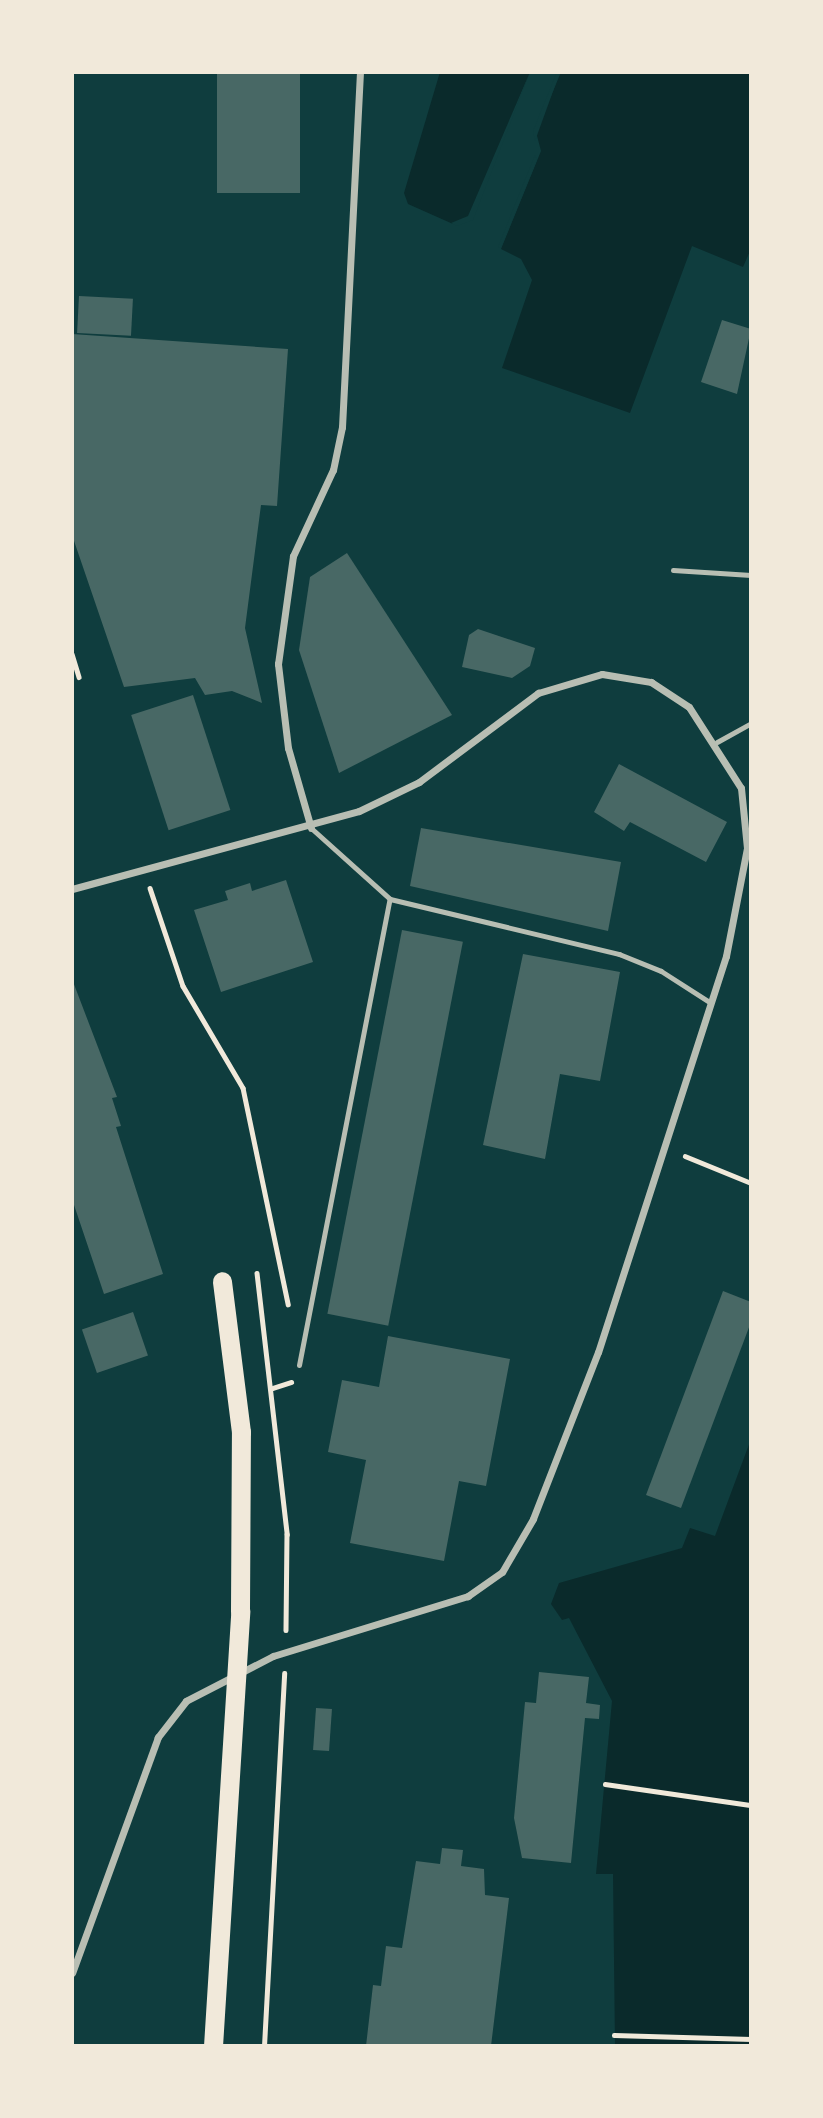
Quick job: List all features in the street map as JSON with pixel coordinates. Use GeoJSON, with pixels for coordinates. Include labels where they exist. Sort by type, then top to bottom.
{"type":"FeatureCollection","features":[{"type":"Feature","properties":{"kind":"highway"},"geometry":{"type":"LineString","coordinates":[[213,2046],[237,1715],[240,1611],[241,1432],[222,1281]]}},
{"type":"Feature","properties":{"kind":"street"},"geometry":{"type":"LineString","coordinates":[[311,828],[288,748],[278,664],[293,556],[333,470],[342,427],[360,72]]}},
{"type":"Feature","properties":{"kind":"street"},"geometry":{"type":"LineString","coordinates":[[72,889],[311,828],[419,782],[538,693],[601,674],[651,682],[689,707],[717,742],[741,788],[747,848],[711,1003],[598,1352],[533,1519],[502,1572],[432,1611],[272,1656],[208,1686],[172,1714],[72,1973]]}},
{"type":"Feature","properties":{"kind":"lane"},"geometry":{"type":"LineString","coordinates":[[673,570],[751,575]]}},
{"type":"Feature","properties":{"kind":"lane"},"geometry":{"type":"LineString","coordinates":[[717,742],[751,723]]}},
{"type":"Feature","properties":{"kind":"lane"},"geometry":{"type":"LineString","coordinates":[[311,828],[390,899],[620,954],[661,971],[711,1003]]}},
{"type":"Feature","properties":{"kind":"lane"},"geometry":{"type":"LineString","coordinates":[[299,1365],[390,899]]}},
{"type":"Feature","properties":{"kind":"path"},"geometry":{"type":"LineString","coordinates":[[72,654],[79,677]]}},
{"type":"Feature","properties":{"kind":"path"},"geometry":{"type":"LineString","coordinates":[[145,871],[183,986],[243,1088],[289,1311]]}},
{"type":"Feature","properties":{"kind":"path"},"geometry":{"type":"LineString","coordinates":[[665,1147],[751,1183]]}},
{"type":"Feature","properties":{"kind":"path"},"geometry":{"type":"LineString","coordinates":[[257,1273],[287,1534],[286,1608]]}},
{"type":"Feature","properties":{"kind":"path"},"geometry":{"type":"LineString","coordinates":[[272,1388],[293,1381],[299,1365]]}},
{"type":"Feature","properties":{"kind":"path"},"geometry":{"type":"LineString","coordinates":[[264,2046],[283,1709]]}},
{"type":"Feature","properties":{"kind":"path"},"geometry":{"type":"LineString","coordinates":[[605,1784],[751,1805]]}},
{"type":"Feature","properties":{"kind":"path"},"geometry":{"type":"LineString","coordinates":[[614,2035],[751,2039]]}},
{"type":"Feature","properties":{"kind":"water"},"geometry":{"type":"Polygon","coordinates":[[[440,72],[530,72],[470,218],[453,224],[408,204],[404,193],[440,72]]]}},
{"type":"Feature","properties":{"kind":"water"},"geometry":{"type":"Polygon","coordinates":[[[561,72],[751,72],[751,249],[743,267],[692,246],[630,413],[502,368],[532,280],[521,259],[501,249],[541,151],[536,132],[561,72]]]}},
{"type":"Feature","properties":{"kind":"water"},"geometry":{"type":"Polygon","coordinates":[[[751,1439],[751,2046],[615,2046],[613,1874],[596,1874],[612,1701],[569,1618],[562,1620],[551,1604],[559,1583],[682,1548],[690,1528],[715,1536],[751,1439]]]}},
{"type":"Feature","properties":{"kind":"pier"},"geometry":{"type":"Polygon","coordinates":[[[530,72],[473,220],[457,226],[451,223],[468,216],[530,72]]]}},
{"type":"Feature","properties":{"kind":"pier"},"geometry":{"type":"Polygon","coordinates":[[[557,72],[560,72],[535,141],[533,131],[557,72]]]}},
{"type":"Feature","properties":{"kind":"pier"},"geometry":{"type":"Polygon","coordinates":[[[535,155],[537,160],[501,248],[498,247],[535,155]]]}},
{"type":"Feature","properties":{"kind":"building"},"geometry":{"type":"Polygon","coordinates":[[[217,72],[300,72],[300,193],[217,193],[217,72]]]}},
{"type":"Feature","properties":{"kind":"building"},"geometry":{"type":"Polygon","coordinates":[[[79,296],[133,299],[131,336],[77,333],[79,296]]]}},
{"type":"Feature","properties":{"kind":"building"},"geometry":{"type":"Polygon","coordinates":[[[722,320],[751,329],[737,394],[701,382],[722,320]]]}},
{"type":"Feature","properties":{"kind":"building"},"geometry":{"type":"Polygon","coordinates":[[[72,334],[288,349],[277,506],[261,505],[245,628],[262,703],[232,691],[205,695],[195,678],[124,687],[72,535],[72,334]]]}},
{"type":"Feature","properties":{"kind":"building"},"geometry":{"type":"Polygon","coordinates":[[[347,553],[452,715],[339,773],[299,650],[310,577],[347,553]]]}},
{"type":"Feature","properties":{"kind":"building"},"geometry":{"type":"Polygon","coordinates":[[[478,629],[535,648],[530,666],[512,678],[462,667],[469,635],[478,629]]]}},
{"type":"Feature","properties":{"kind":"building"},"geometry":{"type":"Polygon","coordinates":[[[193,695],[230,810],[169,830],[131,715],[193,695]]]}},
{"type":"Feature","properties":{"kind":"building"},"geometry":{"type":"Polygon","coordinates":[[[619,764],[727,822],[706,862],[630,822],[624,831],[594,812],[619,764]]]}},
{"type":"Feature","properties":{"kind":"building"},"geometry":{"type":"Polygon","coordinates":[[[421,828],[621,862],[608,931],[410,886],[421,828]]]}},
{"type":"Feature","properties":{"kind":"building"},"geometry":{"type":"Polygon","coordinates":[[[286,880],[313,962],[221,992],[194,910],[228,900],[225,891],[250,883],[252,891],[286,880]]]}},
{"type":"Feature","properties":{"kind":"building"},"geometry":{"type":"Polygon","coordinates":[[[402,930],[463,942],[388,1326],[327,1314],[402,930]]]}},
{"type":"Feature","properties":{"kind":"building"},"geometry":{"type":"Polygon","coordinates":[[[523,954],[620,972],[600,1081],[560,1074],[545,1159],[483,1145],[523,954]]]}},
{"type":"Feature","properties":{"kind":"building"},"geometry":{"type":"Polygon","coordinates":[[[72,979],[117,1097],[112,1098],[121,1126],[116,1127],[163,1274],[104,1294],[72,1199],[72,979]]]}},
{"type":"Feature","properties":{"kind":"building"},"geometry":{"type":"Polygon","coordinates":[[[723,1291],[751,1302],[751,1322],[681,1508],[646,1495],[723,1291]]]}},
{"type":"Feature","properties":{"kind":"building"},"geometry":{"type":"Polygon","coordinates":[[[133,1312],[148,1355],[97,1373],[82,1330],[133,1312]]]}},
{"type":"Feature","properties":{"kind":"building"},"geometry":{"type":"Polygon","coordinates":[[[388,1336],[510,1359],[486,1486],[459,1481],[444,1561],[350,1543],[366,1460],[328,1452],[342,1380],[379,1387],[388,1336]]]}},
{"type":"Feature","properties":{"kind":"building"},"geometry":{"type":"Polygon","coordinates":[[[539,1672],[589,1677],[586,1703],[600,1705],[599,1719],[585,1718],[571,1863],[522,1858],[514,1818],[525,1702],[536,1703],[539,1672]]]}},
{"type":"Feature","properties":{"kind":"building"},"geometry":{"type":"Polygon","coordinates":[[[316,1708],[332,1709],[329,1751],[313,1750],[316,1708]]]}},
{"type":"Feature","properties":{"kind":"building"},"geometry":{"type":"Polygon","coordinates":[[[442,1848],[463,1850],[461,1866],[484,1869],[485,1895],[509,1898],[491,2046],[366,2046],[373,1985],[381,1986],[386,1946],[402,1948],[416,1861],[440,1864],[442,1848]]]}}]}
